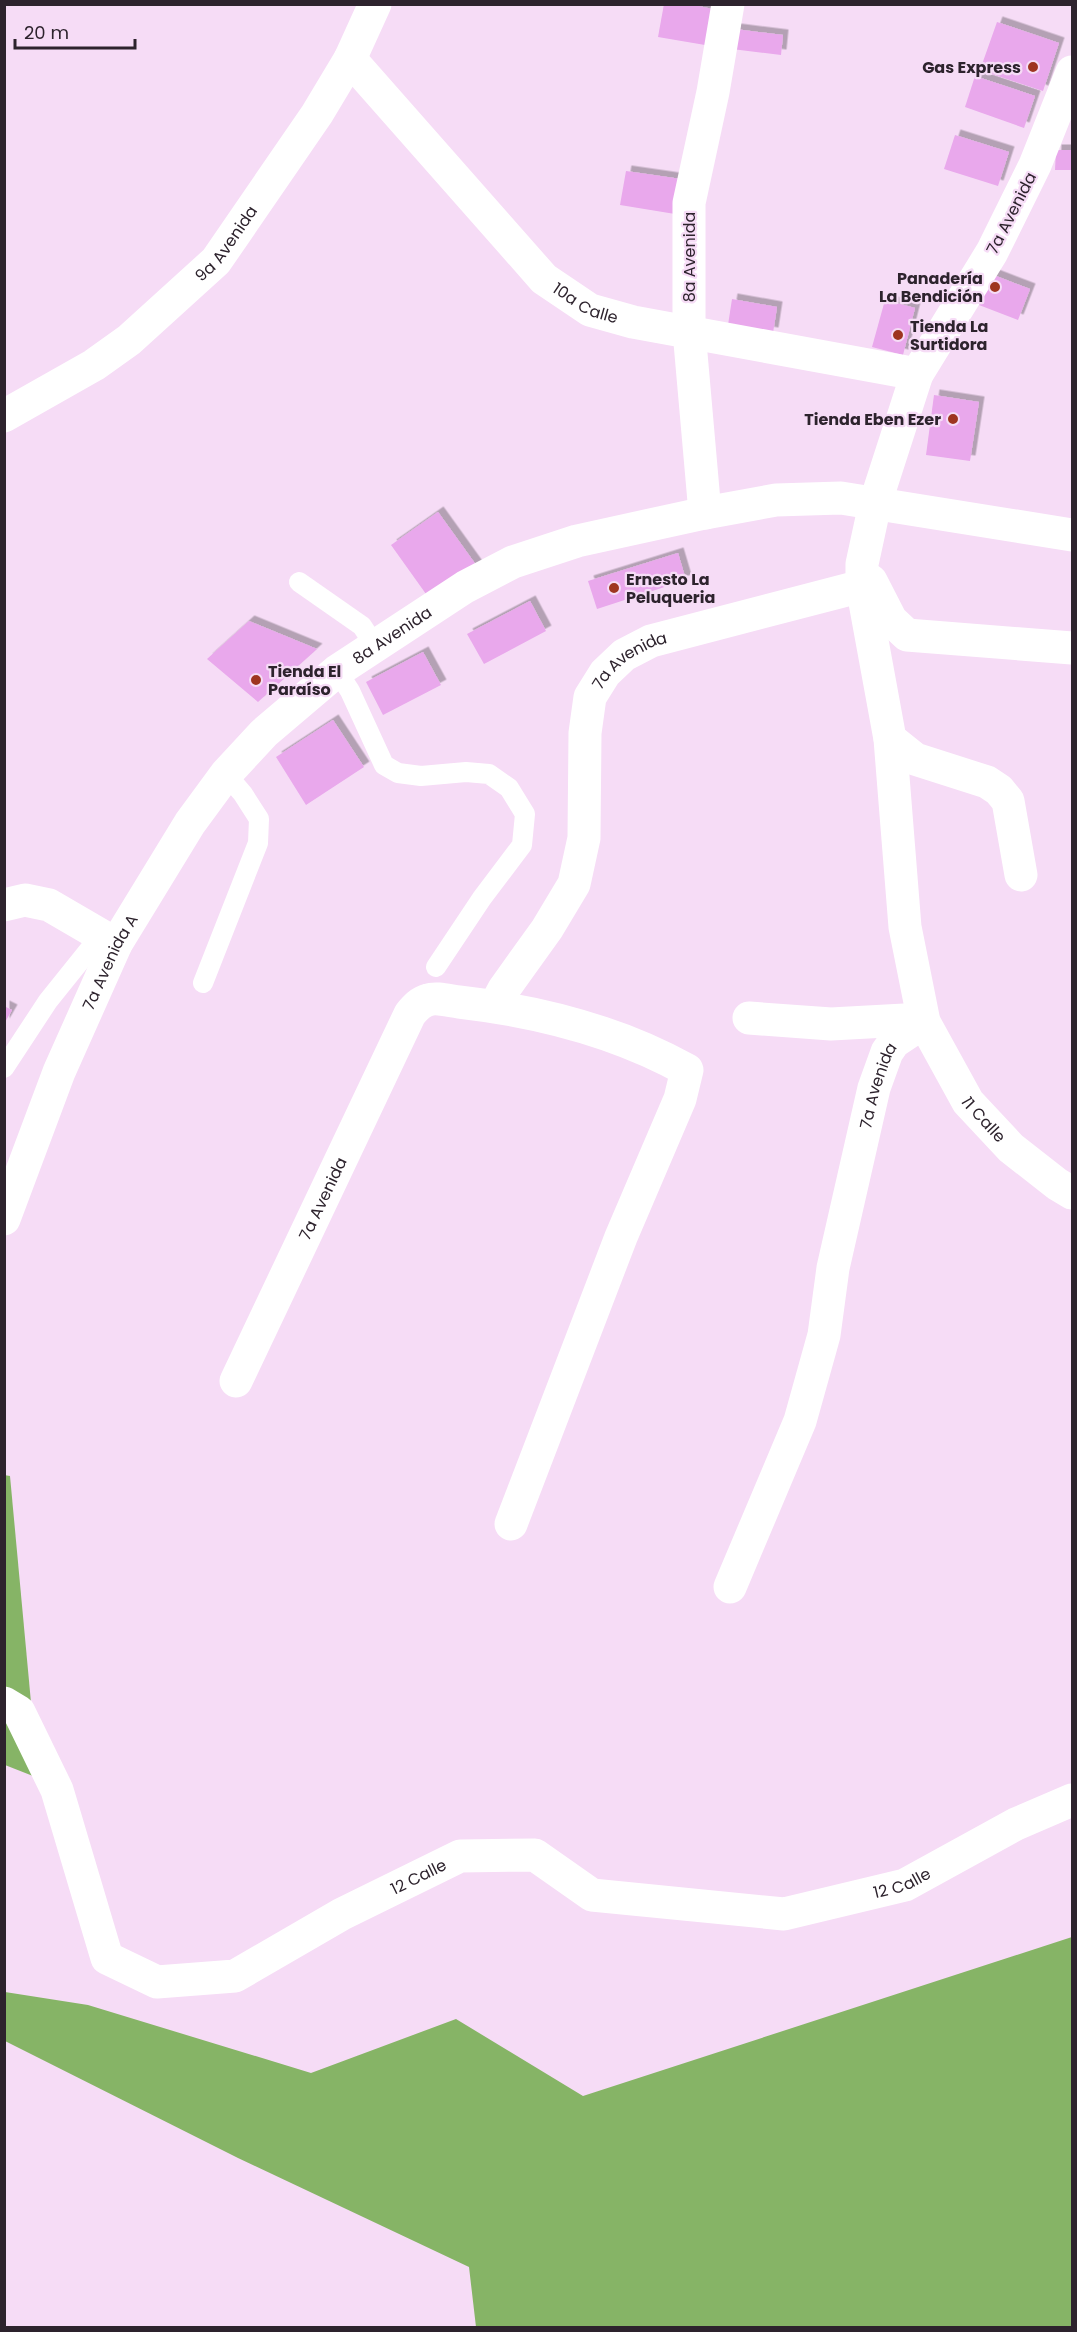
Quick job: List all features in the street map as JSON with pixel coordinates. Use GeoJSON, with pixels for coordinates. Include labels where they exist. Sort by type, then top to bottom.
{"type":"FeatureCollection","features":[{"type":"Feature","properties":{"kind":"street","name":"9a Avenida"},"geometry":{"type":"LineString","coordinates":[[4,416],[103,359],[129,340],[216,261],[317,114],[350,59],[375,4]]}},
{"type":"Feature","properties":{"kind":"street","name":"8a Avenida"},"geometry":{"type":"LineString","coordinates":[[705,513],[689,332],[689,203],[713,92],[728,4]]}},
{"type":"Feature","properties":{"kind":"street","name":"10a Calle"},"geometry":{"type":"LineString","coordinates":[[350,59],[543,279],[590,310],[633,322],[917,374]]}},
{"type":"Feature","properties":{"kind":"street","name":"7a Avenida"},"geometry":{"type":"LineString","coordinates":[[730,1587],[800,1421],[824,1335],[833,1268],[874,1088],[887,1052],[894,1042],[924,1021],[905,927],[890,739],[862,575],[875,504],[917,374],[992,252],[1035,165],[1072,72]]}},
{"type":"Feature","properties":{"kind":"street","name":"8a Avenida"},"geometry":{"type":"LineString","coordinates":[[264,733],[337,671],[465,587],[513,562],[577,541],[776,500],[841,498],[1072,535]]}},
{"type":"Feature","properties":{"kind":"street","name":"7a Avenida"},"geometry":{"type":"LineString","coordinates":[[236,1381],[410,1014],[418,1005],[430,999],[495,1006],[574,884],[584,838],[585,733],[590,697],[604,673],[624,655],[651,641],[862,575]]}},
{"type":"Feature","properties":{"kind":"street"},"geometry":{"type":"LineString","coordinates":[[862,575],[891,620],[907,635],[1072,648]]}},
{"type":"Feature","properties":{"kind":"street","name":"7a Avenida A"},"geometry":{"type":"LineString","coordinates":[[4,1219],[109,940],[225,774],[264,733]]}},
{"type":"Feature","properties":{"kind":"street"},"geometry":{"type":"LineString","coordinates":[[890,739],[915,759],[987,782],[999,790],[1008,801],[1021,874]]}},
{"type":"Feature","properties":{"kind":"street"},"geometry":{"type":"LineString","coordinates":[[4,905],[25,900],[49,905],[109,940]]}},
{"type":"Feature","properties":{"kind":"street"},"geometry":{"type":"LineString","coordinates":[[495,1006],[538,1015],[607,1035],[658,1054],[687,1070],[680,1099],[621,1237],[511,1524]]}},
{"type":"Feature","properties":{"kind":"street"},"geometry":{"type":"LineString","coordinates":[[749,1018],[831,1024],[924,1021]]}},
{"type":"Feature","properties":{"kind":"street","name":"11 Calle"},"geometry":{"type":"LineString","coordinates":[[924,1021],[968,1102],[1011,1148],[1072,1193]]}},
{"type":"Feature","properties":{"kind":"street","name":"12 Calle"},"geometry":{"type":"LineString","coordinates":[[4,1702],[19,1712],[57,1790],[107,1958],[157,1982],[235,1976],[342,1914],[460,1856],[535,1855],[592,1894],[784,1914],[905,1885],[1016,1824],[1072,1800]]}},
{"type":"Feature","properties":{"kind":"lane"},"geometry":{"type":"LineString","coordinates":[[299,582],[362,626],[375,646]]}},
{"type":"Feature","properties":{"kind":"lane"},"geometry":{"type":"LineString","coordinates":[[337,671],[350,691],[384,765],[398,773],[421,776],[466,772],[489,774],[510,788],[525,814],[522,846],[482,898],[436,967]]}},
{"type":"Feature","properties":{"kind":"lane"},"geometry":{"type":"LineString","coordinates":[[203,983],[258,843],[259,819],[243,794],[225,774]]}},
{"type":"Feature","properties":{"kind":"lane"},"geometry":{"type":"LineString","coordinates":[[4,1068],[48,1001],[109,940]]}},
{"type":"Feature","properties":{"kind":"green space"},"geometry":{"type":"Polygon","coordinates":[[[4,1475],[10,1476],[38,1778],[5,1765],[4,1475]]]}},
{"type":"Feature","properties":{"kind":"green space"},"geometry":{"type":"Polygon","coordinates":[[[1072,1937],[1072,2327],[476,2327],[469,2267],[238,2158],[5,2041],[5,1992],[88,2005],[311,2073],[456,2019],[583,2096],[1072,1937]]]}},
{"type":"Feature","properties":{"kind":"building"},"geometry":{"type":"Polygon","coordinates":[[[664,4],[690,4],[712,9],[705,45],[658,37],[664,4]]]}},
{"type":"Feature","properties":{"kind":"building"},"geometry":{"type":"Polygon","coordinates":[[[997,22],[1059,43],[1043,91],[980,70],[997,22]]]}},
{"type":"Feature","properties":{"kind":"building"},"geometry":{"type":"Polygon","coordinates":[[[735,29],[783,35],[781,55],[732,49],[735,29]]]}},
{"type":"Feature","properties":{"kind":"building"},"geometry":{"type":"Polygon","coordinates":[[[975,76],[1035,96],[1024,128],[965,107],[975,76]]]}},
{"type":"Feature","properties":{"kind":"building"},"geometry":{"type":"Polygon","coordinates":[[[955,135],[1009,152],[998,186],[944,169],[955,135]]]}},
{"type":"Feature","properties":{"kind":"building"},"geometry":{"type":"Polygon","coordinates":[[[1056,150],[1072,150],[1072,170],[1055,170],[1056,150]]]}},
{"type":"Feature","properties":{"kind":"building"},"geometry":{"type":"Polygon","coordinates":[[[626,171],[681,179],[675,214],[620,205],[626,171]]]}},
{"type":"Feature","properties":{"kind":"building"},"geometry":{"type":"Polygon","coordinates":[[[991,274],[1030,289],[1018,320],[979,305],[991,274]]]}},
{"type":"Feature","properties":{"kind":"building"},"geometry":{"type":"Polygon","coordinates":[[[732,299],[777,307],[773,333],[728,325],[732,299]]]}},
{"type":"Feature","properties":{"kind":"building"},"geometry":{"type":"Polygon","coordinates":[[[885,300],[915,308],[903,355],[872,347],[885,300]]]}},
{"type":"Feature","properties":{"kind":"building","name":"Tienda Eben Ezer"},"geometry":{"type":"Polygon","coordinates":[[[934,395],[979,402],[970,461],[926,455],[934,395]]]}},
{"type":"Feature","properties":{"kind":"building"},"geometry":{"type":"Polygon","coordinates":[[[438,512],[479,569],[431,601],[391,545],[438,512]]]}},
{"type":"Feature","properties":{"kind":"building"},"geometry":{"type":"Polygon","coordinates":[[[678,553],[686,580],[597,609],[588,581],[678,553]]]}},
{"type":"Feature","properties":{"kind":"building"},"geometry":{"type":"Polygon","coordinates":[[[530,601],[546,631],[484,664],[467,634],[530,601]]]}},
{"type":"Feature","properties":{"kind":"building"},"geometry":{"type":"Polygon","coordinates":[[[249,621],[317,649],[258,702],[207,659],[249,621]]]}},
{"type":"Feature","properties":{"kind":"building"},"geometry":{"type":"Polygon","coordinates":[[[423,652],[441,685],[383,715],[366,682],[423,652]]]}},
{"type":"Feature","properties":{"kind":"building"},"geometry":{"type":"Polygon","coordinates":[[[333,720],[364,767],[306,805],[276,757],[333,720]]]}},
{"type":"Feature","properties":{"kind":"building"},"geometry":{"type":"Polygon","coordinates":[[[4,1006],[12,1010],[4,1024],[4,1006]]]}},
{"type":"Feature","properties":{"kind":"place","name":"Gas Express"},"geometry":{"type":"Point","coordinates":[1033,67]}},
{"type":"Feature","properties":{"kind":"place","name":"Panadería La Bendición"},"geometry":{"type":"Point","coordinates":[995,287]}},
{"type":"Feature","properties":{"kind":"place","name":"Tienda La Surtidora"},"geometry":{"type":"Point","coordinates":[898,335]}},
{"type":"Feature","properties":{"kind":"place","name":"Tienda Eben Ezer"},"geometry":{"type":"Point","coordinates":[953,419]}},
{"type":"Feature","properties":{"kind":"place","name":"Ernesto La Peluqueria"},"geometry":{"type":"Point","coordinates":[614,588]}},
{"type":"Feature","properties":{"kind":"place","name":"Tienda El Paraíso"},"geometry":{"type":"Point","coordinates":[256,680]}}]}
